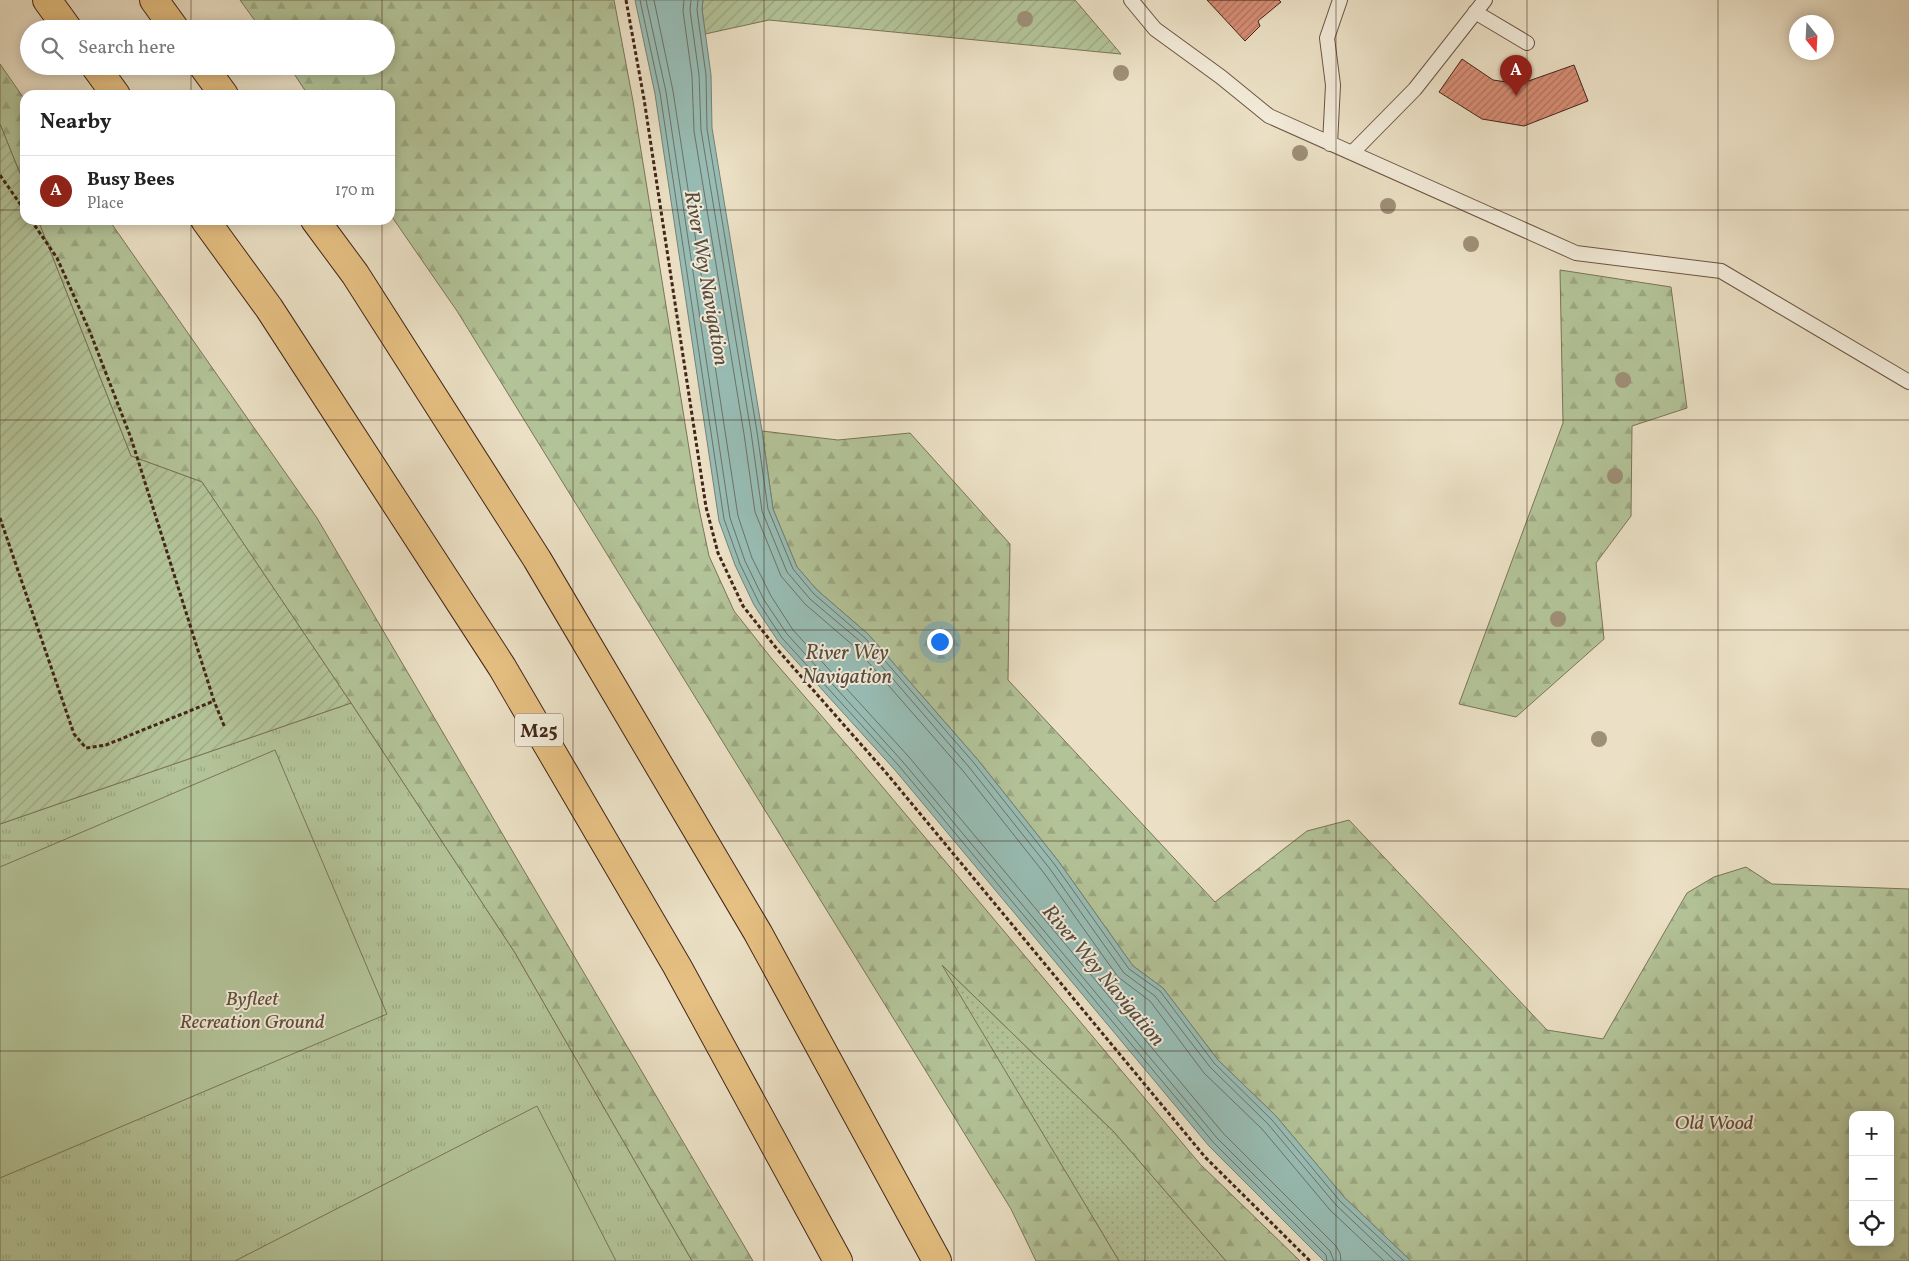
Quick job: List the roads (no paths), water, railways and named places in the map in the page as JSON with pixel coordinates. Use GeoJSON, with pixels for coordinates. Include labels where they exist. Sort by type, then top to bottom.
{"type":"FeatureCollection","features":[{"type":"Feature","properties":{"kind":"highway"},"geometry":{"type":"LineString","coordinates":[[47,0],[61,20]]}},
{"type":"Feature","properties":{"kind":"highway"},"geometry":{"type":"LineString","coordinates":[[154,0],[168,20]]}},
{"type":"Feature","properties":{"kind":"highway"},"geometry":{"type":"LineString","coordinates":[[102,75],[112,90]]}},
{"type":"Feature","properties":{"kind":"highway"},"geometry":{"type":"LineString","coordinates":[[210,75],[220,90]]}},
{"type":"Feature","properties":{"kind":"highway","name":"M25"},"geometry":{"type":"LineString","coordinates":[[210,225],[269,308],[502,667],[677,966],[838,1261]]}},
{"type":"Feature","properties":{"kind":"highway"},"geometry":{"type":"LineString","coordinates":[[320,225],[355,274],[542,568],[758,933],[937,1261]]}},
{"type":"Feature","properties":{"kind":"lane"},"geometry":{"type":"LineString","coordinates":[[1132,0],[1155,29],[1269,116],[1576,253],[1721,271],[1909,382]]}},
{"type":"Feature","properties":{"kind":"lane"},"geometry":{"type":"LineString","coordinates":[[1330,144],[1333,85],[1327,38],[1340,0]]}},
{"type":"Feature","properties":{"kind":"lane"},"geometry":{"type":"LineString","coordinates":[[1352,153],[1415,89],[1485,0]]}},
{"type":"Feature","properties":{"kind":"lane"},"geometry":{"type":"LineString","coordinates":[[1475,12],[1526,43]]}},
{"type":"Feature","properties":{"kind":"water","name":"River Wey Navigation"},"geometry":{"type":"Polygon","coordinates":[[[635,0],[703,0],[702,9],[711,75],[712,128],[773,509],[797,567],[817,590],[868,634],[978,760],[1059,862],[1133,966],[1163,988],[1218,1060],[1276,1116],[1344,1197],[1411,1261],[1324,1261],[1209,1146],[895,770],[778,641],[754,605],[735,565],[719,521],[655,94],[635,0]]]}},
{"type":"Feature","properties":{"kind":"place","name":"Busy Bees"},"geometry":{"type":"Point","coordinates":[1516,96]}},
{"type":"Feature","properties":{"kind":"park label","name":"Byfleet Recreation Ground"},"geometry":{"type":"Point","coordinates":[252,1010]}},
{"type":"Feature","properties":{"kind":"park label","name":"Old Wood"},"geometry":{"type":"Point","coordinates":[1714,1122]}}]}
